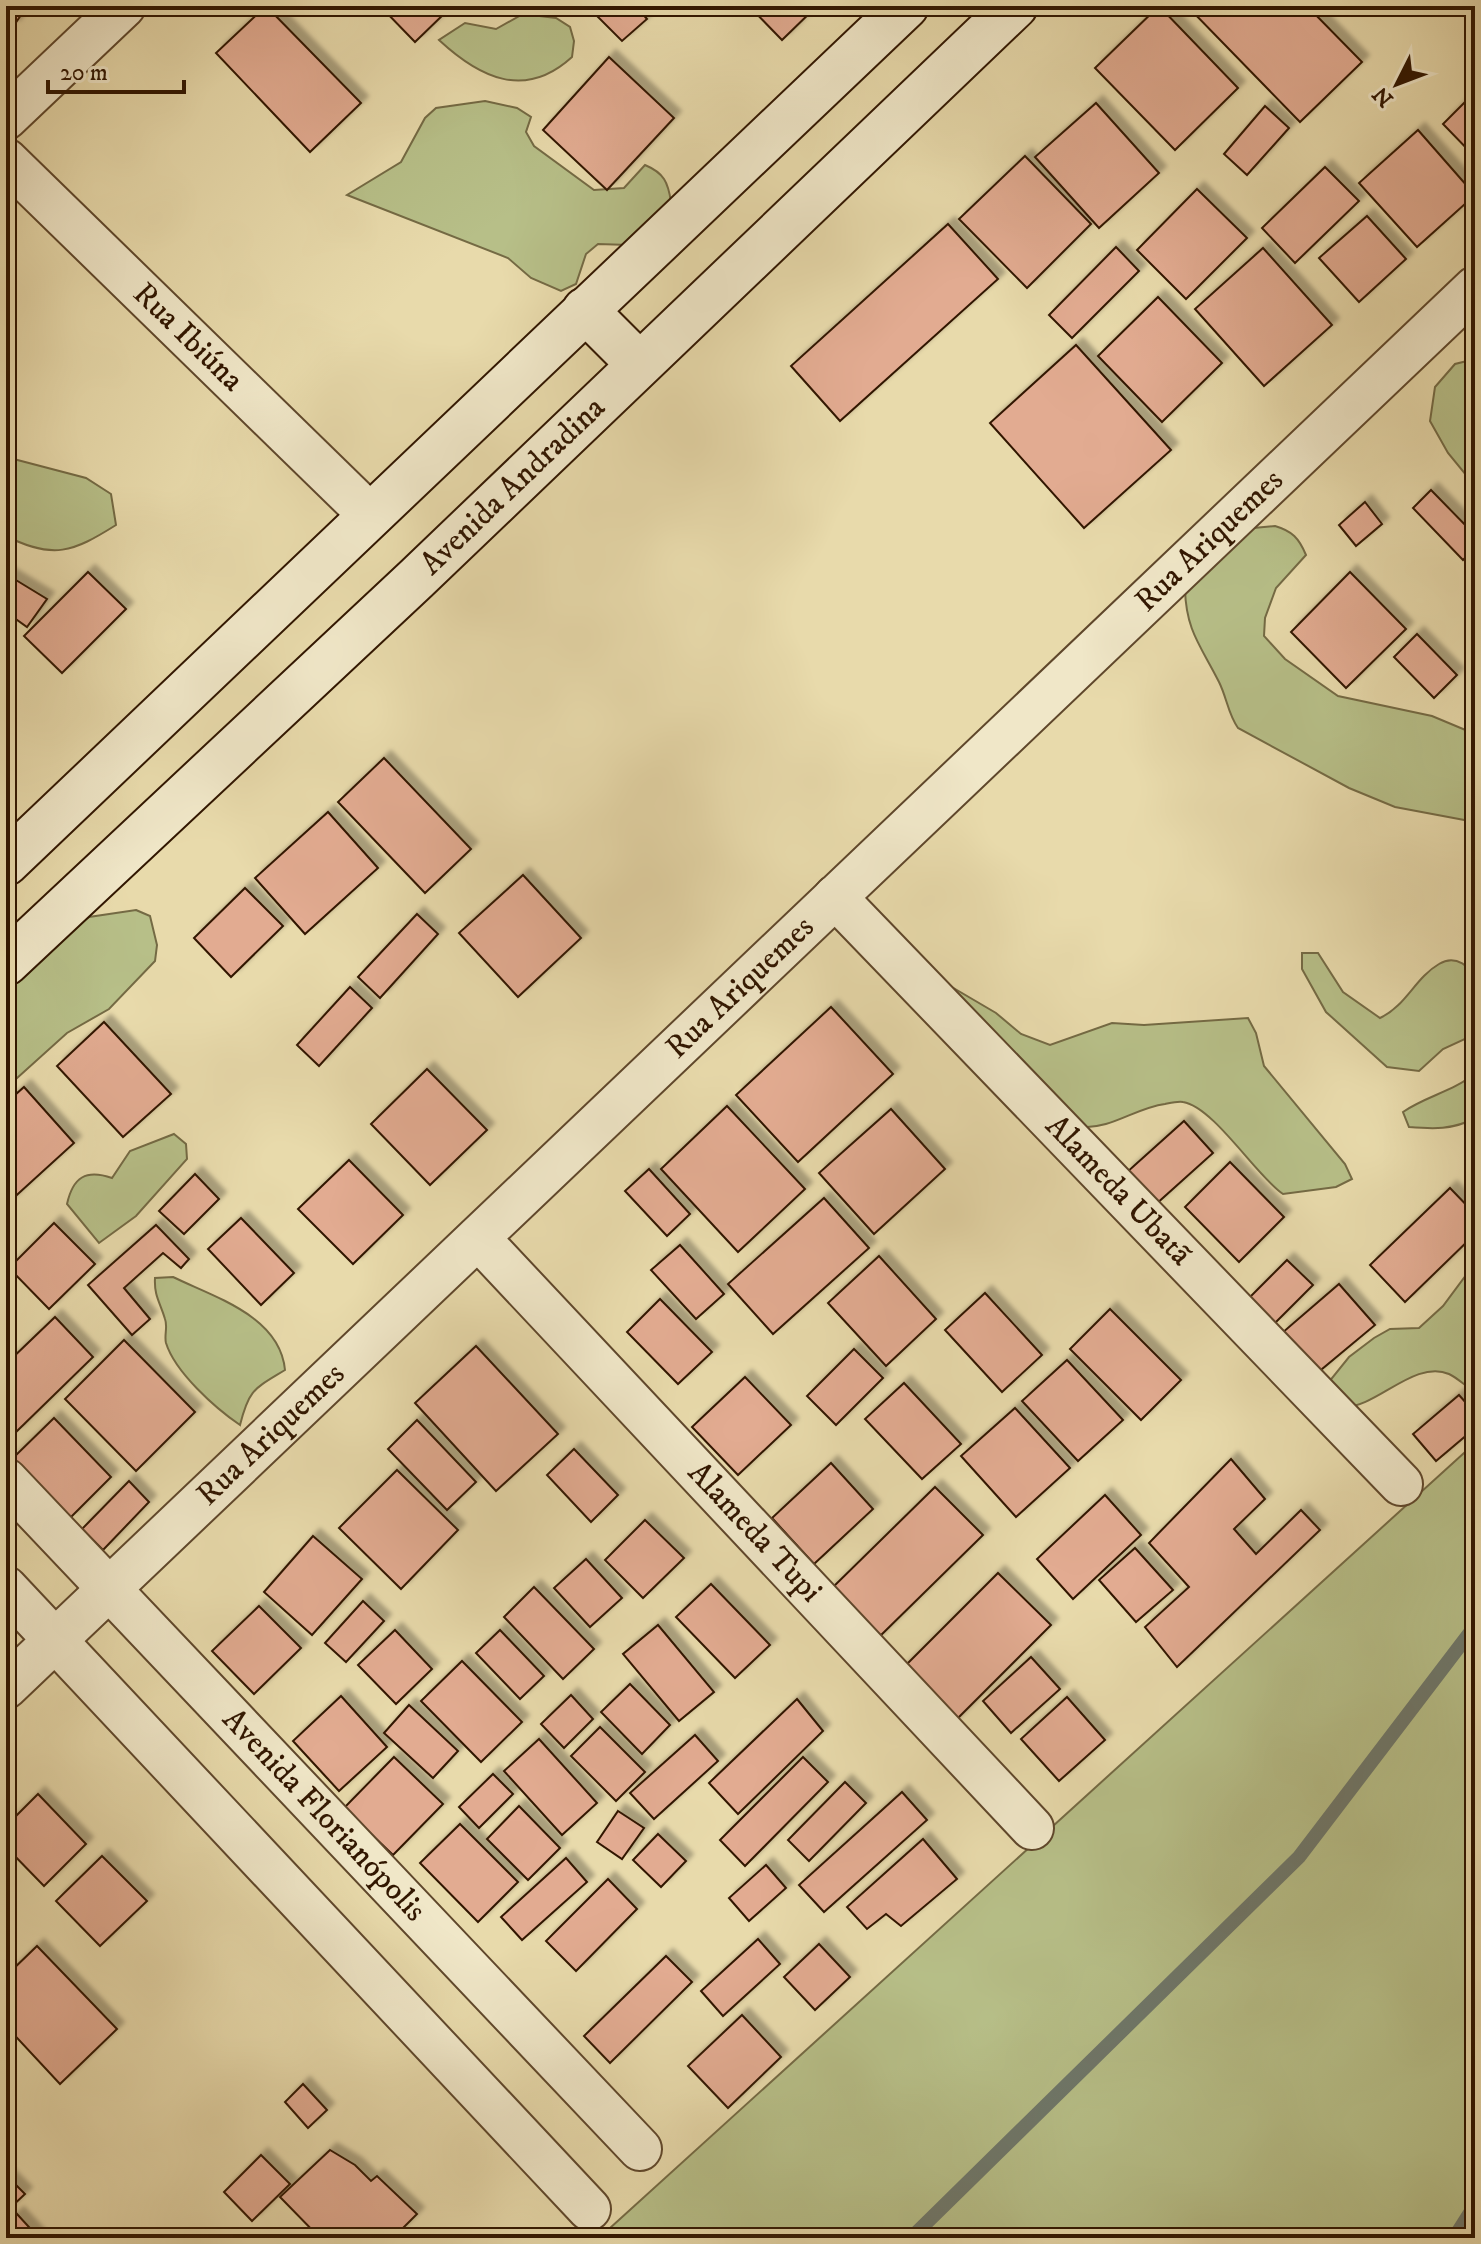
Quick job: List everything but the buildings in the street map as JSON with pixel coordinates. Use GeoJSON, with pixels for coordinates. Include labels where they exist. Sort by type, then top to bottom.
{"type":"FeatureCollection","features":[{"type":"Feature","properties":{"kind":"main road"},"geometry":{"type":"LineString","coordinates":[[6,863],[369,514],[906,6]]}},
{"type":"Feature","properties":{"kind":"main road","name":"Avenida Andradina"},"geometry":{"type":"LineString","coordinates":[[6,963],[416,579],[638,363],[1015,6]]}},
{"type":"Feature","properties":{"kind":"main road"},"geometry":{"type":"LineString","coordinates":[[585,310],[638,363]]}},
{"type":"Feature","properties":{"kind":"street"},"geometry":{"type":"LineString","coordinates":[[6,118],[124,6]]}},
{"type":"Feature","properties":{"kind":"street","name":"Rua Ibiúna"},"geometry":{"type":"LineString","coordinates":[[6,160],[369,514]]}},
{"type":"Feature","properties":{"kind":"street","name":"Rua Ariquemes"},"geometry":{"type":"LineString","coordinates":[[6,1687],[1475,288]]}},
{"type":"Feature","properties":{"kind":"street","name":"Alameda Ubatã"},"geometry":{"type":"LineString","coordinates":[[835,897],[1401,1484]]}},
{"type":"Feature","properties":{"kind":"street","name":"Alameda Tupi"},"geometry":{"type":"LineString","coordinates":[[478,1238],[1032,1828]]}},
{"type":"Feature","properties":{"kind":"street","name":"Avenida Florianópolis"},"geometry":{"type":"LineString","coordinates":[[6,1480],[640,2149]]}},
{"type":"Feature","properties":{"kind":"street"},"geometry":{"type":"LineString","coordinates":[[6,1588],[589,2209]]}},
{"type":"Feature","properties":{"kind":"green space"},"geometry":{"type":"Polygon","coordinates":[[[523,14],[556,18],[570,27],[574,41],[572,57],[537,78],[520,81],[487,73],[470,65],[439,40],[465,23],[496,29],[523,14]]]}},
{"type":"Feature","properties":{"kind":"green space"},"geometry":{"type":"Polygon","coordinates":[[[485,101],[517,108],[531,117],[526,132],[534,146],[594,190],[624,188],[645,165],[664,179],[671,202],[629,245],[598,244],[586,254],[576,284],[561,291],[531,278],[508,258],[347,195],[401,162],[425,118],[436,108],[485,101]]]}},
{"type":"Feature","properties":{"kind":"green space"},"geometry":{"type":"Polygon","coordinates":[[[1475,359],[1475,486],[1448,453],[1430,421],[1435,387],[1455,364],[1475,359]]]}},
{"type":"Feature","properties":{"kind":"green space"},"geometry":{"type":"Polygon","coordinates":[[[6,457],[86,478],[111,494],[116,525],[75,547],[62,550],[37,548],[6,536],[6,457]]]}},
{"type":"Feature","properties":{"kind":"green space"},"geometry":{"type":"Polygon","coordinates":[[[1275,526],[1294,536],[1306,555],[1276,588],[1265,618],[1264,636],[1285,659],[1338,696],[1432,716],[1475,734],[1475,822],[1395,807],[1349,788],[1238,728],[1191,627],[1185,589],[1243,529],[1275,526]]]}},
{"type":"Feature","properties":{"kind":"green space"},"geometry":{"type":"Polygon","coordinates":[[[136,910],[150,916],[157,945],[155,961],[109,1009],[67,1033],[6,1088],[6,985],[76,924],[89,917],[136,910]]]}},
{"type":"Feature","properties":{"kind":"green space"},"geometry":{"type":"Polygon","coordinates":[[[1302,953],[1318,953],[1343,992],[1380,1018],[1397,1006],[1439,964],[1451,960],[1462,963],[1474,977],[1475,1039],[1469,1037],[1443,1049],[1419,1071],[1387,1067],[1326,1012],[1302,969],[1302,953]]]}},
{"type":"Feature","properties":{"kind":"green space"},"geometry":{"type":"Polygon","coordinates":[[[933,976],[996,1013],[1021,1034],[1050,1045],[1112,1023],[1144,1025],[1248,1018],[1256,1033],[1264,1066],[1345,1164],[1352,1179],[1336,1187],[1283,1194],[1208,1116],[1183,1102],[1154,1106],[1103,1125],[1081,1127],[933,976]]]}},
{"type":"Feature","properties":{"kind":"green space"},"geometry":{"type":"Polygon","coordinates":[[[1475,1073],[1475,1118],[1443,1128],[1409,1127],[1403,1112],[1475,1073]]]}},
{"type":"Feature","properties":{"kind":"green space"},"geometry":{"type":"Polygon","coordinates":[[[174,1134],[186,1144],[187,1159],[136,1216],[99,1243],[67,1204],[73,1187],[88,1175],[112,1178],[130,1151],[174,1134]]]}},
{"type":"Feature","properties":{"kind":"green space"},"geometry":{"type":"Polygon","coordinates":[[[1475,1263],[1475,1392],[1449,1374],[1436,1371],[1409,1378],[1369,1400],[1344,1407],[1328,1383],[1349,1357],[1390,1329],[1419,1328],[1443,1306],[1475,1263]]]}},
{"type":"Feature","properties":{"kind":"green space"},"geometry":{"type":"Polygon","coordinates":[[[173,1277],[225,1301],[258,1322],[280,1351],[285,1370],[254,1391],[246,1404],[240,1425],[197,1388],[178,1366],[166,1343],[166,1322],[156,1294],[155,1278],[173,1277]]]}},
{"type":"Feature","properties":{"kind":"green space"},"geometry":{"type":"Polygon","coordinates":[[[1475,1443],[1475,2238],[599,2238],[1475,1443]]]}},
{"type":"Feature","properties":{"kind":"waterway"},"geometry":{"type":"LineString","coordinates":[[911,2238],[1299,1857],[1475,1626]]}},
{"type":"Feature","properties":{"kind":"waterway"},"geometry":{"type":"LineString","coordinates":[[1454,2238],[1475,2205]]}}]}
